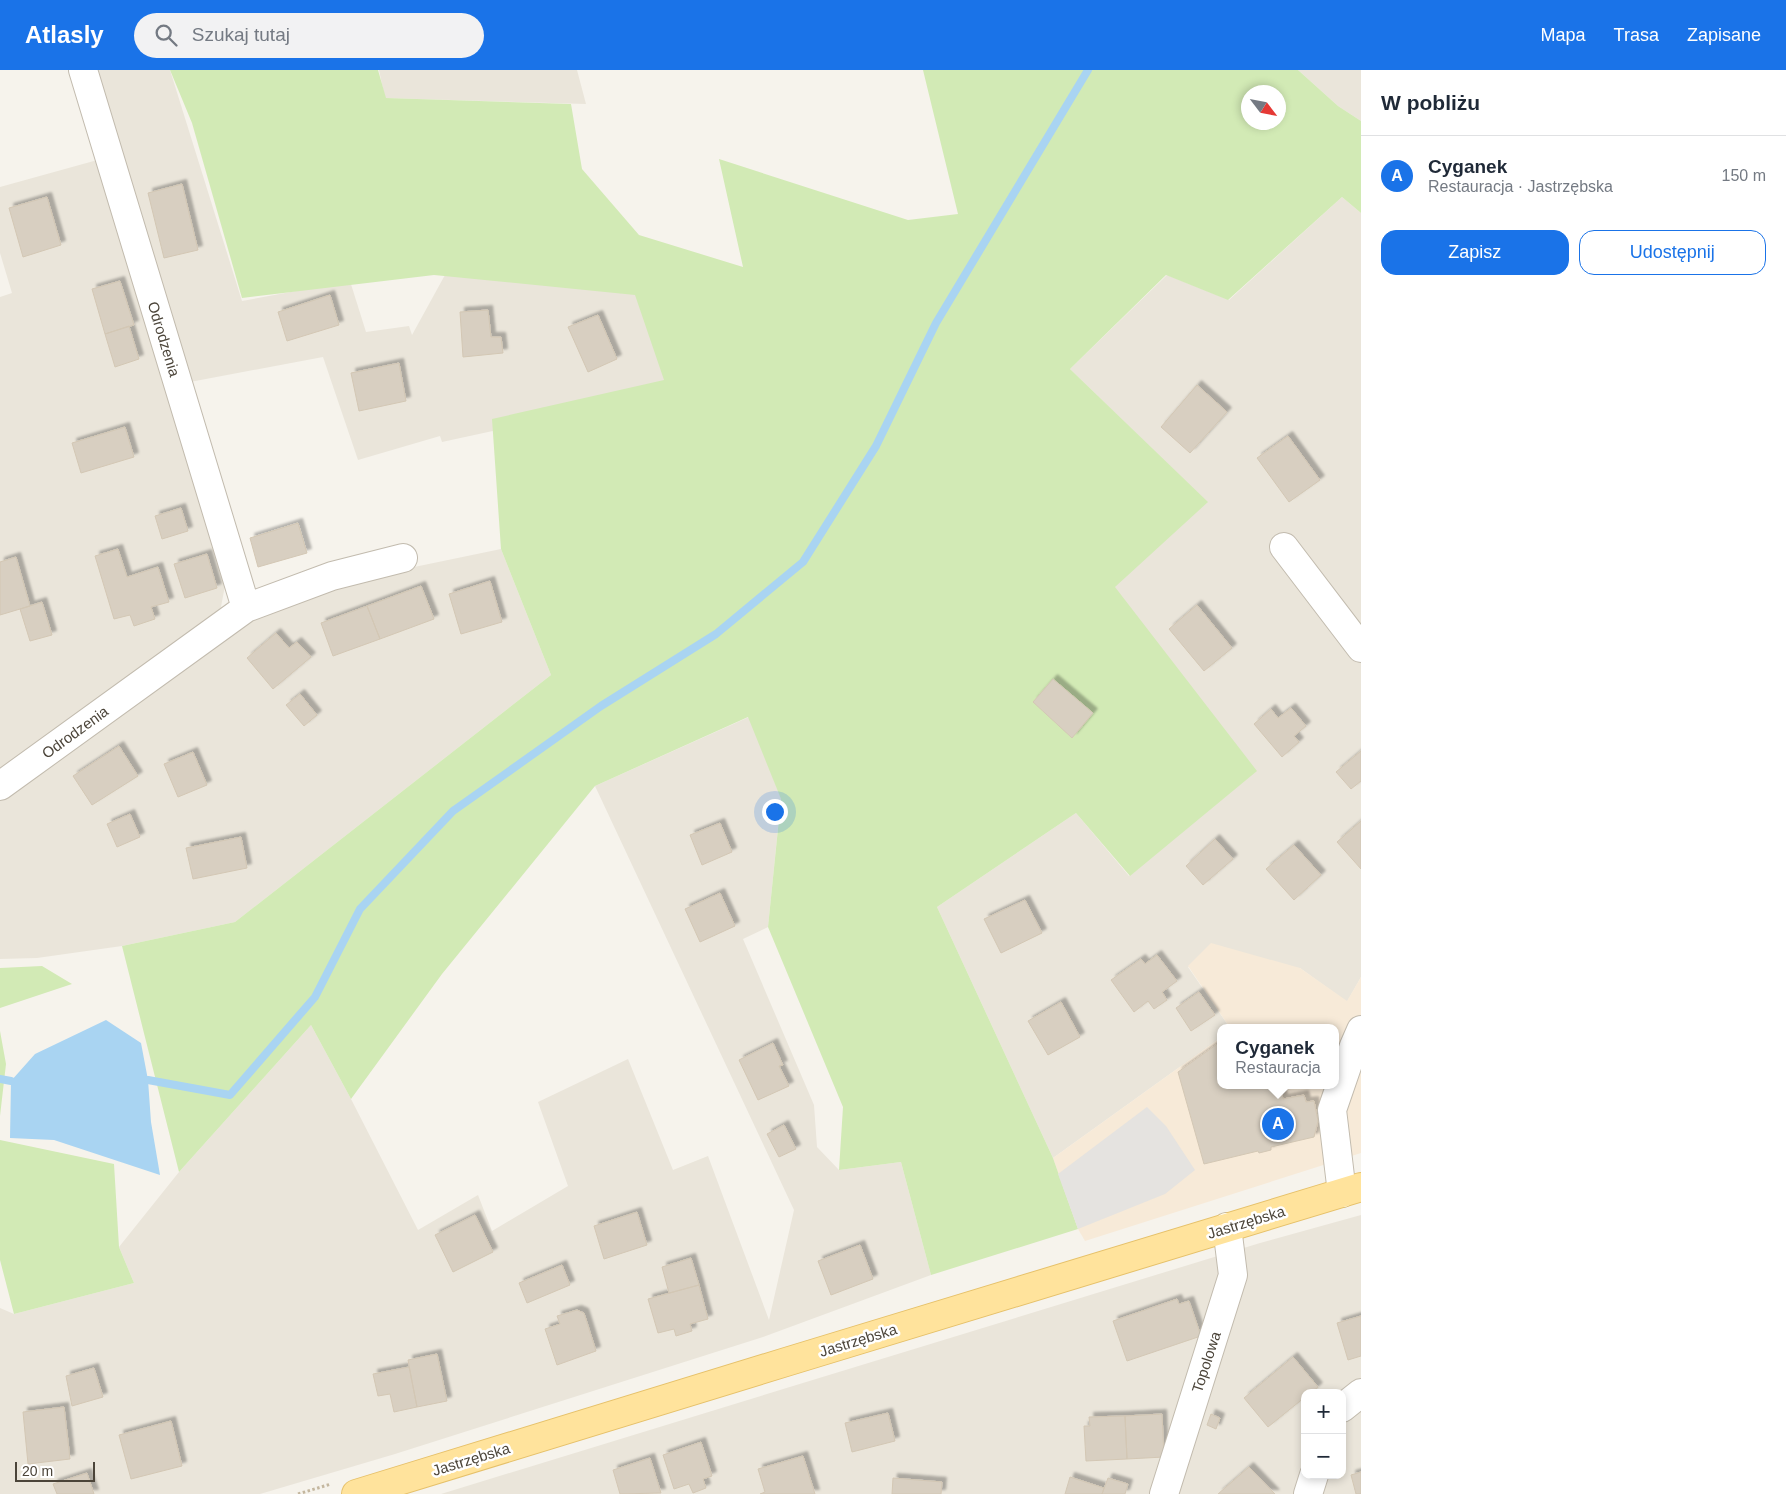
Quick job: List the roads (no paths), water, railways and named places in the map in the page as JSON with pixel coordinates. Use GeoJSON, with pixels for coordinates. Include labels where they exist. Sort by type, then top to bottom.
{"type":"FeatureCollection","features":[{"type":"Feature","properties":{"kind":"main road","name":"Jastrzębska"},"geometry":{"type":"LineString","coordinates":[[356,1494],[1352,1190]]}},
{"type":"Feature","properties":{"kind":"street","name":"Odrodzenia"},"geometry":{"type":"LineString","coordinates":[[82,70],[246,608]]}},
{"type":"Feature","properties":{"kind":"street"},"geometry":{"type":"LineString","coordinates":[[1284,547],[1361,648]]}},
{"type":"Feature","properties":{"kind":"street","name":"Odrodzenia"},"geometry":{"type":"LineString","coordinates":[[0,786],[246,608],[332,576],[403,558]]}},
{"type":"Feature","properties":{"kind":"street"},"geometry":{"type":"LineString","coordinates":[[1352,1190],[1332,1110],[1357,1038]]}},
{"type":"Feature","properties":{"kind":"street","name":"Topolowa"},"geometry":{"type":"LineString","coordinates":[[1164,1494],[1233,1276],[1227,1227]]}},
{"type":"Feature","properties":{"kind":"street"},"geometry":{"type":"LineString","coordinates":[[1346,1405],[1361,1393]]}},
{"type":"Feature","properties":{"kind":"street"},"geometry":{"type":"LineString","coordinates":[[1308,1494],[1313,1479]]}},
{"type":"Feature","properties":{"kind":"water"},"geometry":{"type":"Polygon","coordinates":[[[106,1020],[141,1043],[148,1080],[151,1122],[160,1175],[54,1140],[10,1138],[11,1081],[35,1054],[106,1020]]]}},
{"type":"Feature","properties":{"kind":"waterway"},"geometry":{"type":"LineString","coordinates":[[148,1080],[230,1095],[315,997],[360,909],[453,811],[601,706],[716,634],[803,562],[876,446],[936,323],[1088,70]]}},
{"type":"Feature","properties":{"kind":"waterway"},"geometry":{"type":"LineString","coordinates":[[0,1079],[11,1081]]}},
{"type":"Feature","properties":{"kind":"place","name":"Cyganek"},"geometry":{"type":"Point","coordinates":[1278,1124]}}]}
